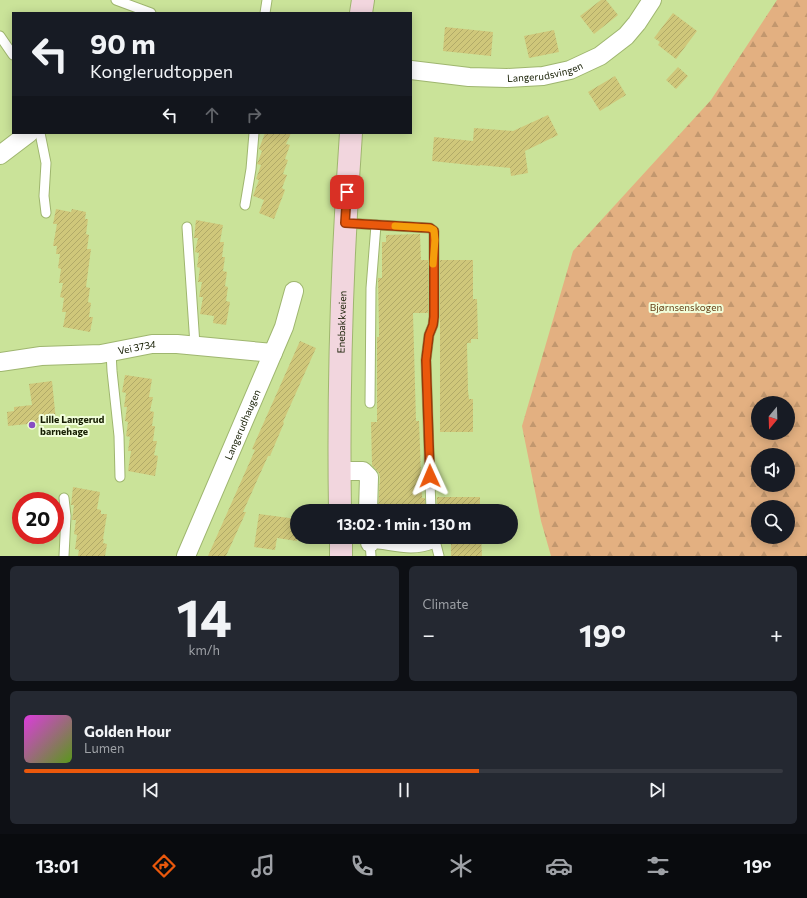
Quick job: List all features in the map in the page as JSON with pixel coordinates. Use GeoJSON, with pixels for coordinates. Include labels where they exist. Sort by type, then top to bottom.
{"type":"FeatureCollection","features":[{"type":"Feature","properties":{"kind":"main road"},"geometry":{"type":"LineString","coordinates":[[361,12],[363,0]]}},
{"type":"Feature","properties":{"kind":"main road","name":"Enebakkveien"},"geometry":{"type":"LineString","coordinates":[[340,504],[340,349],[345,223],[351,134]]}},
{"type":"Feature","properties":{"kind":"main road"},"geometry":{"type":"LineString","coordinates":[[341,544],[341,556]]}},
{"type":"Feature","properties":{"kind":"street","name":"Langerudsvingen"},"geometry":{"type":"LineString","coordinates":[[412,70],[507,78],[543,76],[570,70],[600,56],[626,36],[637,23],[652,0]]}},
{"type":"Feature","properties":{"kind":"street"},"geometry":{"type":"LineString","coordinates":[[0,155],[28,134]]}},
{"type":"Feature","properties":{"kind":"street","name":"Langerudhaugen"},"geometry":{"type":"LineString","coordinates":[[186,556],[284,327],[294,291]]}},
{"type":"Feature","properties":{"kind":"street","name":"Vei 3734"},"geometry":{"type":"LineString","coordinates":[[0,362],[41,356],[111,352],[152,344],[195,345],[273,353]]}},
{"type":"Feature","properties":{"kind":"street"},"geometry":{"type":"LineString","coordinates":[[339,471],[363,471],[369,477],[368,504]]}},
{"type":"Feature","properties":{"kind":"lane"},"geometry":{"type":"LineString","coordinates":[[116,0],[148,12]]}},
{"type":"Feature","properties":{"kind":"lane"},"geometry":{"type":"LineString","coordinates":[[265,12],[267,0]]}},
{"type":"Feature","properties":{"kind":"lane"},"geometry":{"type":"LineString","coordinates":[[0,36],[12,54]]}},
{"type":"Feature","properties":{"kind":"lane"},"geometry":{"type":"LineString","coordinates":[[40,134],[46,163],[44,196],[46,213]]}},
{"type":"Feature","properties":{"kind":"lane"},"geometry":{"type":"LineString","coordinates":[[245,205],[251,169],[254,134]]}},
{"type":"Feature","properties":{"kind":"lane"},"geometry":{"type":"LineString","coordinates":[[345,223],[430,228],[434,231],[434,317],[429,335],[426,360],[431,504]]}},
{"type":"Feature","properties":{"kind":"lane"},"geometry":{"type":"LineString","coordinates":[[370,403],[371,288],[376,225]]}},
{"type":"Feature","properties":{"kind":"lane"},"geometry":{"type":"LineString","coordinates":[[187,227],[195,345]]}},
{"type":"Feature","properties":{"kind":"lane"},"geometry":{"type":"LineString","coordinates":[[111,352],[119,436],[120,477]]}},
{"type":"Feature","properties":{"kind":"lane"},"geometry":{"type":"LineString","coordinates":[[64,498],[66,516],[64,556]]}},
{"type":"Feature","properties":{"kind":"lane"},"geometry":{"type":"LineString","coordinates":[[370,545],[415,549],[425,547],[429,544]]}},
{"type":"Feature","properties":{"kind":"lane"},"geometry":{"type":"LineString","coordinates":[[436,544],[439,556]]}},
{"type":"Feature","properties":{"kind":"green space","name":"Bjørnsenskogen"},"geometry":{"type":"Polygon","coordinates":[[[777,0],[807,0],[807,556],[551,556],[541,521],[522,426],[573,251],[711,100],[777,0]]]}},
{"type":"Feature","properties":{"kind":"building"},"geometry":{"type":"Polygon","coordinates":[[[601,0],[606,0],[618,15],[594,34],[580,16],[601,0]]]}},
{"type":"Feature","properties":{"kind":"building"},"geometry":{"type":"Polygon","coordinates":[[[673,13],[697,31],[676,59],[658,45],[660,42],[654,38],[673,13]]]}},
{"type":"Feature","properties":{"kind":"building"},"geometry":{"type":"Polygon","coordinates":[[[445,27],[493,32],[491,56],[443,51],[445,27]]]}},
{"type":"Feature","properties":{"kind":"building"},"geometry":{"type":"Polygon","coordinates":[[[554,30],[559,52],[529,58],[524,36],[554,30]]]}},
{"type":"Feature","properties":{"kind":"building"},"geometry":{"type":"Polygon","coordinates":[[[678,67],[688,76],[676,89],[666,80],[678,67]]]}},
{"type":"Feature","properties":{"kind":"building"},"geometry":{"type":"Polygon","coordinates":[[[615,76],[626,95],[600,111],[588,92],[615,76]]]}},
{"type":"Feature","properties":{"kind":"building"},"geometry":{"type":"Polygon","coordinates":[[[548,115],[558,135],[525,151],[528,173],[511,176],[510,168],[432,161],[434,137],[473,141],[474,128],[513,131],[548,115]]]}},
{"type":"Feature","properties":{"kind":"building"},"geometry":{"type":"Polygon","coordinates":[[[265,134],[291,134],[286,144],[290,145],[285,159],[288,160],[283,174],[287,175],[282,188],[285,190],[274,219],[259,213],[264,200],[253,196],[259,180],[256,179],[261,165],[257,164],[262,151],[259,149],[265,134]]]}},
{"type":"Feature","properties":{"kind":"building"},"geometry":{"type":"Polygon","coordinates":[[[56,209],[71,212],[72,209],[86,212],[85,219],[88,219],[86,234],[89,235],[87,249],[91,249],[86,287],[90,288],[88,302],[91,303],[89,317],[93,317],[90,332],[63,327],[66,312],[62,312],[64,298],[60,297],[63,283],[59,283],[61,269],[58,268],[60,254],[56,254],[57,246],[53,246],[57,224],[53,224],[56,209]]]}},
{"type":"Feature","properties":{"kind":"building"},"geometry":{"type":"Polygon","coordinates":[[[196,220],[223,225],[220,242],[224,242],[222,257],[225,257],[223,271],[227,272],[225,286],[228,287],[226,301],[230,302],[226,325],[213,323],[214,316],[200,314],[203,297],[199,297],[202,282],[198,282],[200,268],[197,267],[199,253],[195,252],[198,238],[194,238],[196,220]]]}},
{"type":"Feature","properties":{"kind":"building"},"geometry":{"type":"Polygon","coordinates":[[[420,234],[421,260],[428,260],[428,313],[413,313],[416,421],[419,421],[422,498],[425,498],[425,504],[378,504],[380,477],[379,473],[372,465],[371,422],[377,422],[377,337],[379,337],[378,278],[382,278],[382,242],[386,242],[386,235],[420,234]]]}},
{"type":"Feature","properties":{"kind":"building"},"geometry":{"type":"Polygon","coordinates":[[[440,260],[473,260],[473,299],[477,299],[478,339],[471,339],[471,343],[467,343],[468,391],[469,399],[473,399],[473,432],[440,432],[440,260]]]}},
{"type":"Feature","properties":{"kind":"building"},"geometry":{"type":"Polygon","coordinates":[[[300,341],[316,348],[283,422],[284,423],[270,456],[268,456],[243,512],[246,512],[226,556],[208,556],[255,450],[252,449],[300,341]]]}},
{"type":"Feature","properties":{"kind":"building"},"geometry":{"type":"Polygon","coordinates":[[[125,375],[152,379],[149,397],[153,397],[150,411],[154,412],[152,426],[155,426],[153,441],[157,441],[154,455],[158,456],[155,476],[128,471],[131,451],[128,451],[130,437],[126,436],[128,422],[125,421],[127,407],[124,407],[126,393],[122,392],[125,375]]]}},
{"type":"Feature","properties":{"kind":"building"},"geometry":{"type":"Polygon","coordinates":[[[52,381],[56,421],[8,426],[7,412],[14,411],[14,407],[32,405],[29,384],[52,381]]]}},
{"type":"Feature","properties":{"kind":"building"},"geometry":{"type":"Polygon","coordinates":[[[73,487],[100,492],[97,509],[101,510],[101,514],[107,514],[103,539],[103,543],[107,544],[105,556],[78,556],[79,550],[75,549],[77,535],[74,534],[76,520],[72,520],[74,505],[71,505],[73,487]]]}},
{"type":"Feature","properties":{"kind":"building"},"geometry":{"type":"Polygon","coordinates":[[[437,497],[480,497],[480,504],[437,504],[437,497]]]}},
{"type":"Feature","properties":{"kind":"building"},"geometry":{"type":"Polygon","coordinates":[[[259,514],[290,518],[290,540],[277,538],[275,550],[254,547],[259,514]]]}},
{"type":"Feature","properties":{"kind":"building"},"geometry":{"type":"Polygon","coordinates":[[[451,544],[481,544],[482,556],[451,556],[451,544]]]}},
{"type":"Feature","properties":{"kind":"slow traffic"},"geometry":{"type":"LineString","coordinates":[[395,226],[430,228],[434,230],[435,240],[433,264]]}},
{"type":"Feature","properties":{"kind":"place","name":"Lille Langerud barnehage"},"geometry":{"type":"Point","coordinates":[32,425]}},
{"type":"Feature","properties":{"kind":"route"},"geometry":{"type":"LineString","coordinates":[[347,192],[345,223],[430,228],[434,230],[434,317],[429,335],[426,360],[430,476]]}}]}
